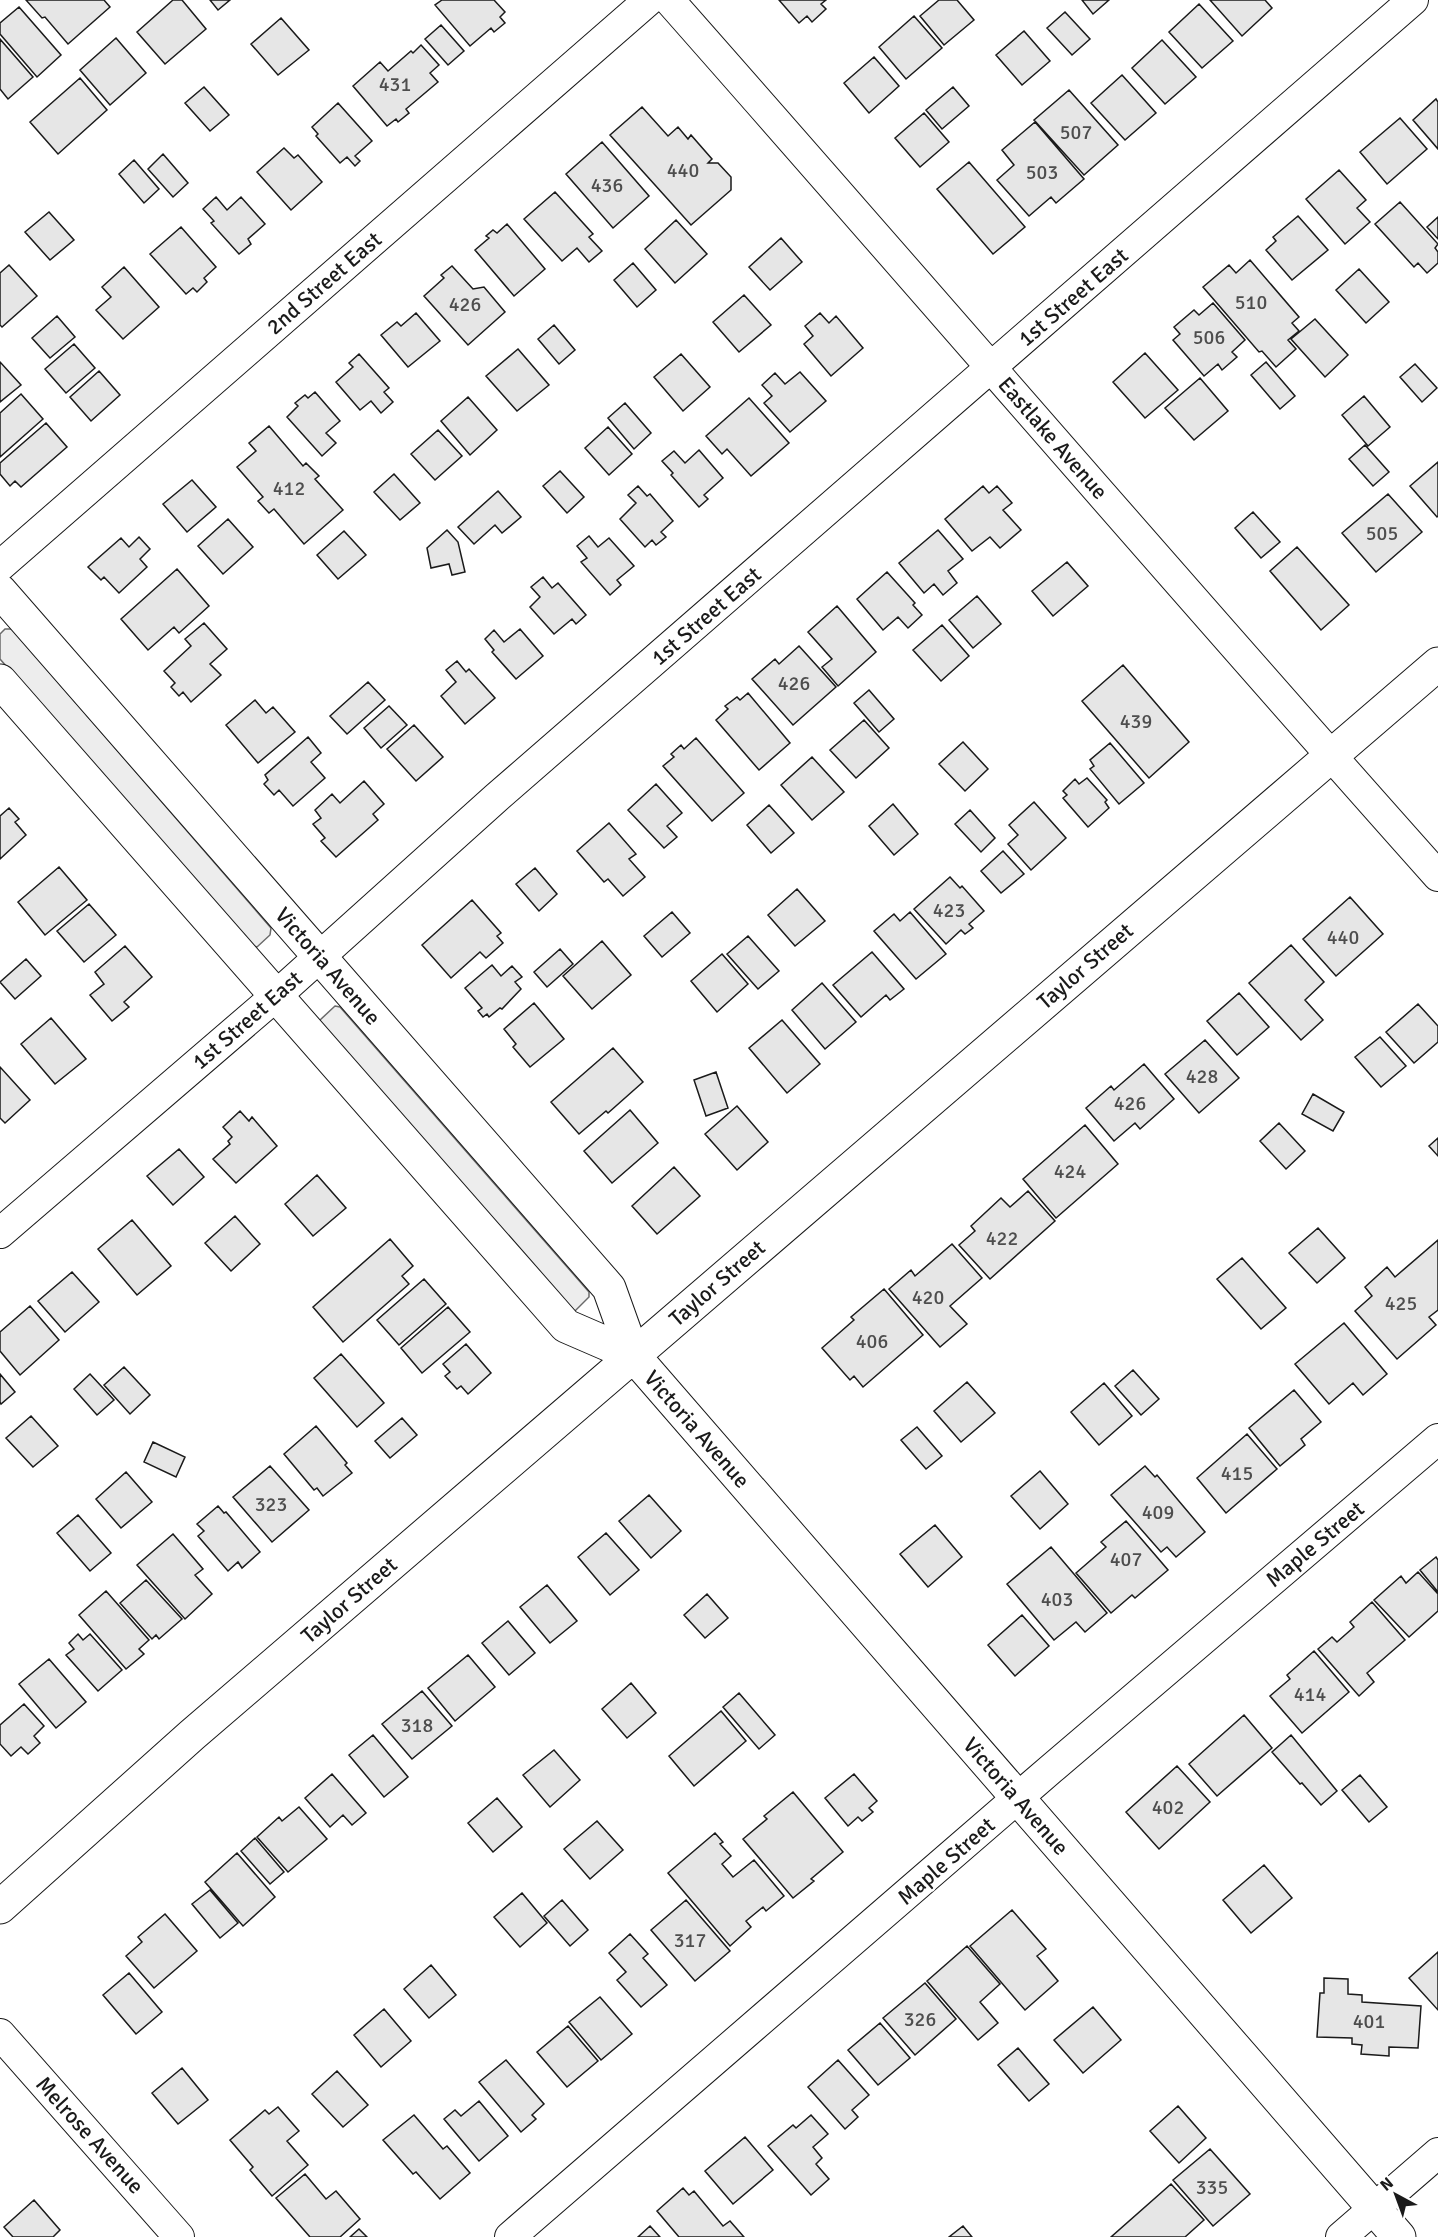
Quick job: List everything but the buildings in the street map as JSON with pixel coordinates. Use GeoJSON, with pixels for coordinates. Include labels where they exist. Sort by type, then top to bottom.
{"type":"FeatureCollection","features":[{"type":"Feature","properties":{"kind":"street","name":"2nd Street East"},"geometry":{"type":"LineString","coordinates":[[0,566],[649,0]]}},
{"type":"Feature","properties":{"kind":"street","name":"Eastlake Avenue"},"geometry":{"type":"LineString","coordinates":[[669,0],[1330,756],[1438,876]]}},
{"type":"Feature","properties":{"kind":"street","name":"1st Street East"},"geometry":{"type":"LineString","coordinates":[[0,1233],[277,995],[496,798],[1413,0]]}},
{"type":"Feature","properties":{"kind":"street","name":"Victoria Avenue"},"geometry":{"type":"LineString","coordinates":[[0,591],[609,1288],[633,1355],[1399,2237]]}},
{"type":"Feature","properties":{"kind":"street","name":"Taylor Street"},"geometry":{"type":"LineString","coordinates":[[0,1907],[192,1735],[1438,664]]}},
{"type":"Feature","properties":{"kind":"street","name":"Victoria Avenue"},"geometry":{"type":"LineString","coordinates":[[0,681],[566,1326],[633,1355]]}},
{"type":"Feature","properties":{"kind":"street","name":"Maple Street"},"geometry":{"type":"LineString","coordinates":[[510,2237],[1017,1798],[1438,1439]]}},
{"type":"Feature","properties":{"kind":"street","name":"Melrose Avenue"},"geometry":{"type":"LineString","coordinates":[[0,2034],[179,2237]]}},
{"type":"Feature","properties":{"kind":"street"},"geometry":{"type":"LineString","coordinates":[[1341,2237],[1438,2153]]}},
{"type":"Feature","properties":{"kind":"shaded area"},"geometry":{"type":"Polygon","coordinates":[[[5,629],[12,629],[271,928],[270,935],[257,947],[251,945],[0,659],[0,634],[5,629]]]}},
{"type":"Feature","properties":{"kind":"shaded area"},"geometry":{"type":"Polygon","coordinates":[[[335,1006],[340,1007],[589,1292],[589,1297],[574,1312],[320,1026],[320,1020],[335,1006]]]}}]}
